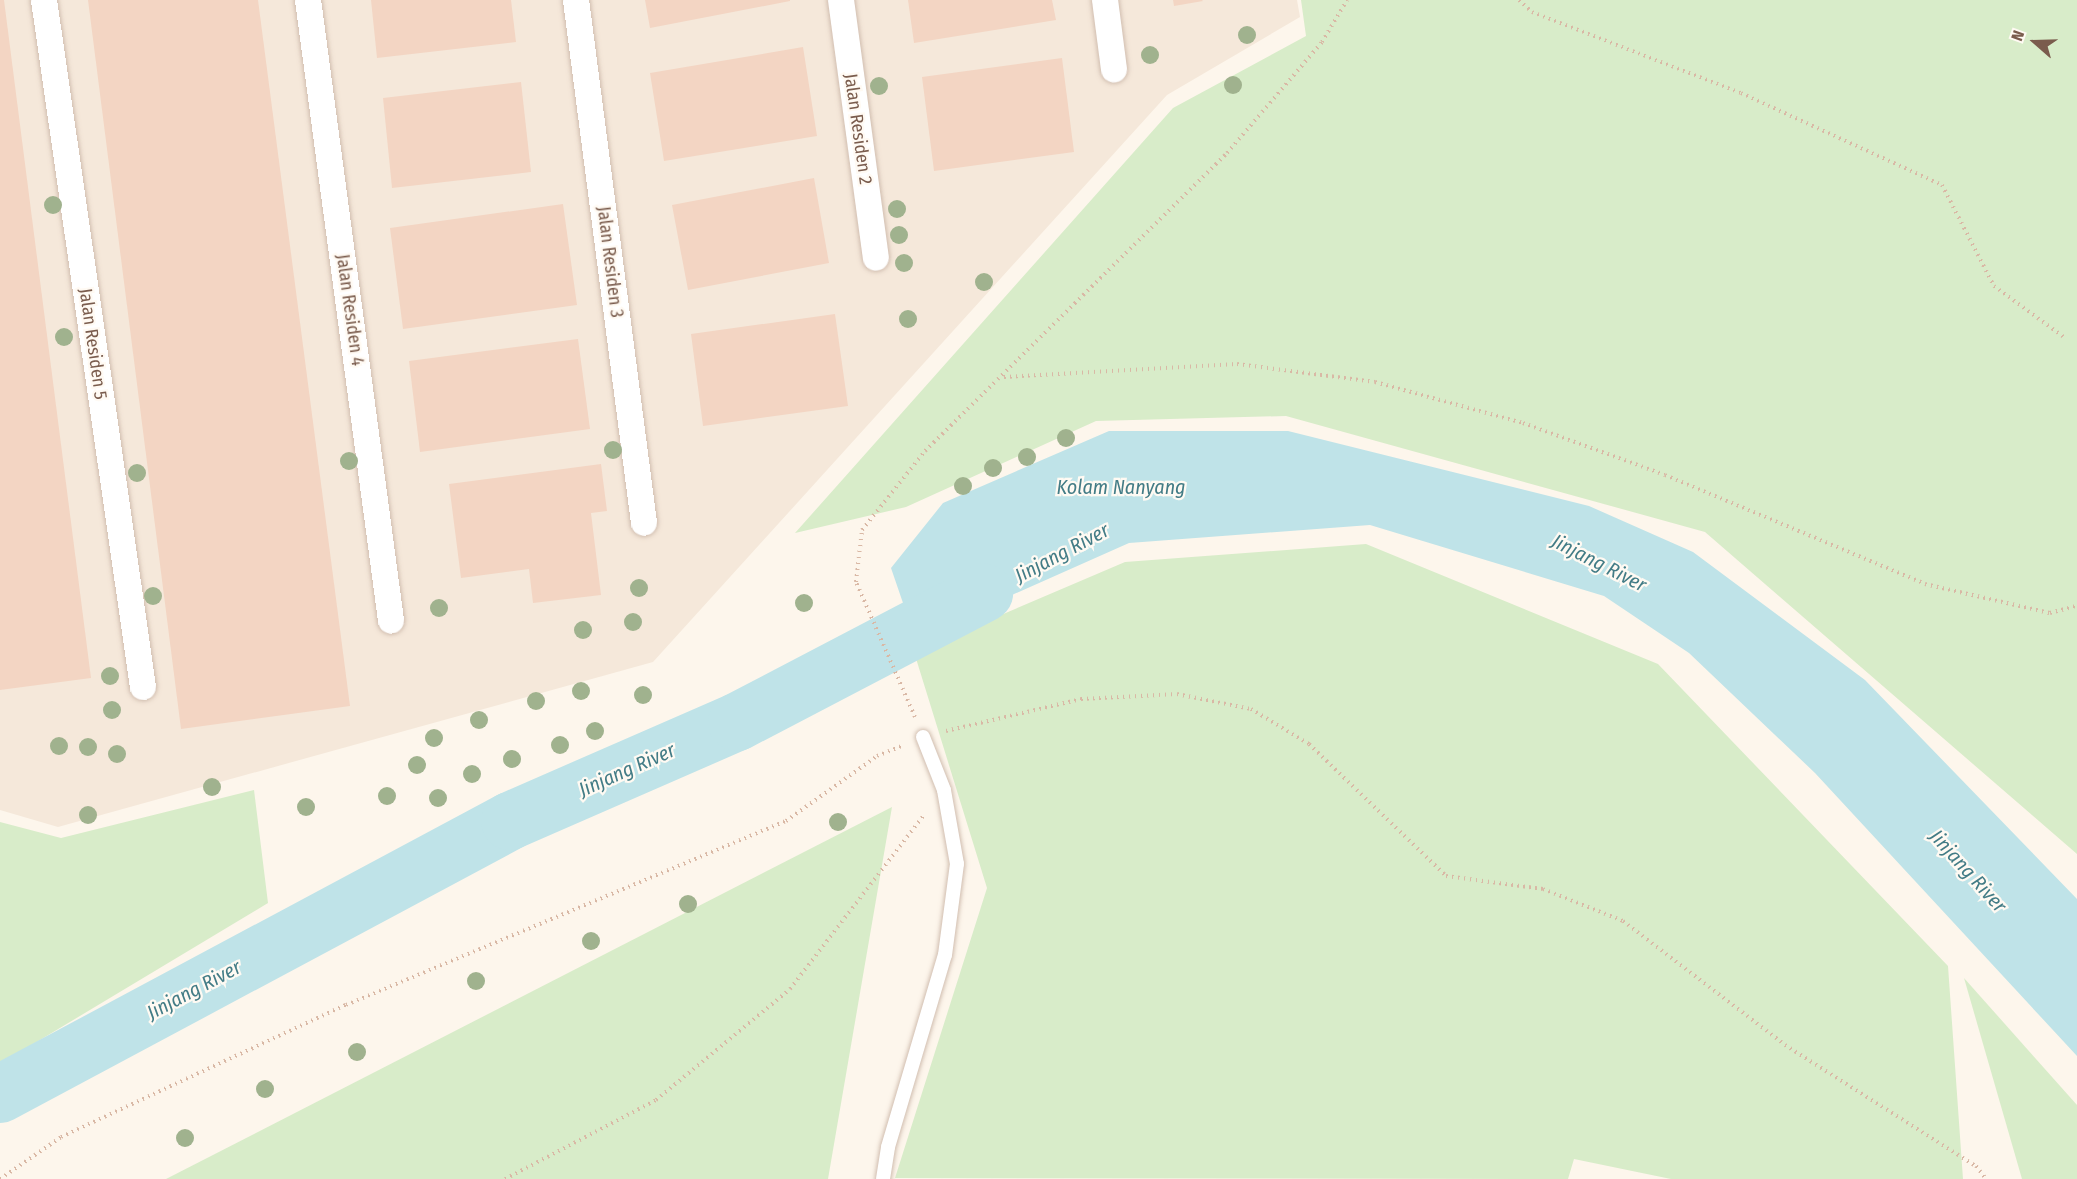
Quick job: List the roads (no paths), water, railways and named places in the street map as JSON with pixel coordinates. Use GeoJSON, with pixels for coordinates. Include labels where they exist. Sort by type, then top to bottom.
{"type":"FeatureCollection","features":[{"type":"Feature","properties":{"kind":"street","name":"Jalan Residen 5"},"geometry":{"type":"LineString","coordinates":[[44,0],[143,687]]}},
{"type":"Feature","properties":{"kind":"street","name":"Jalan Residen 4"},"geometry":{"type":"LineString","coordinates":[[308,0],[391,620]]}},
{"type":"Feature","properties":{"kind":"street","name":"Jalan Residen 3"},"geometry":{"type":"LineString","coordinates":[[576,0],[644,523]]}},
{"type":"Feature","properties":{"kind":"street","name":"Jalan Residen 2"},"geometry":{"type":"LineString","coordinates":[[841,0],[876,258]]}},
{"type":"Feature","properties":{"kind":"street"},"geometry":{"type":"LineString","coordinates":[[1105,0],[1114,69]]}},
{"type":"Feature","properties":{"kind":"lane"},"geometry":{"type":"LineString","coordinates":[[883,1179],[888,1147],[945,955],[957,864],[944,790],[923,737]]}},
{"type":"Feature","properties":{"kind":"water","name":"Kolam Nanyang"},"geometry":{"type":"Polygon","coordinates":[[[1109,431],[1288,431],[1589,506],[1693,552],[1865,680],[2077,899],[2077,1056],[1815,773],[1689,653],[1604,596],[1370,525],[1129,543],[915,638],[891,568],[943,503],[1109,431]]]}},
{"type":"Feature","properties":{"kind":"waterway","name":"Jinjang River"},"geometry":{"type":"LineString","coordinates":[[0,1094],[510,821],[737,722],[984,593]]}}]}
